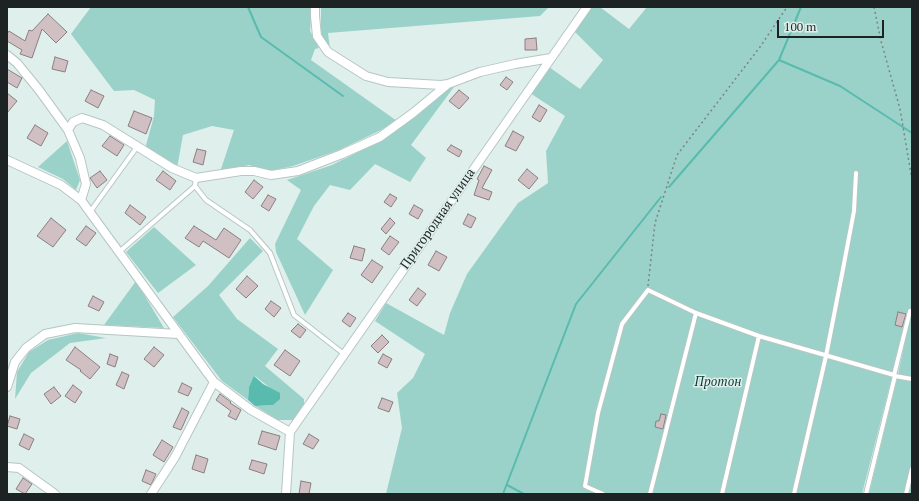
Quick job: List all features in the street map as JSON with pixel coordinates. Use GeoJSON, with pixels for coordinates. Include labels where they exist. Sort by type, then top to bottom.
{"type":"FeatureCollection","features":[{"type":"Feature","properties":{"kind":"street"},"geometry":{"type":"LineString","coordinates":[[315,7],[317,36],[328,52],[366,76],[388,82],[440,85],[448,84],[480,72],[551,58]]}},
{"type":"Feature","properties":{"kind":"street","name":"Пригородная улица"},"geometry":{"type":"LineString","coordinates":[[290,432],[587,7]]}},
{"type":"Feature","properties":{"kind":"street"},"geometry":{"type":"LineString","coordinates":[[7,55],[17,63],[26,74],[68,130],[80,158],[86,184],[81,200]]}},
{"type":"Feature","properties":{"kind":"street"},"geometry":{"type":"LineString","coordinates":[[68,130],[73,122],[82,118],[103,126],[195,182],[241,171],[254,171],[271,175],[298,171],[342,154],[380,136],[413,114],[448,84]]}},
{"type":"Feature","properties":{"kind":"street"},"geometry":{"type":"LineString","coordinates":[[7,160],[61,185],[81,200],[214,382],[251,410],[290,432],[286,494]]}},
{"type":"Feature","properties":{"kind":"street"},"geometry":{"type":"LineString","coordinates":[[7,387],[15,362],[26,348],[45,334],[75,328],[178,334]]}},
{"type":"Feature","properties":{"kind":"street"},"geometry":{"type":"LineString","coordinates":[[151,494],[175,457],[214,382]]}},
{"type":"Feature","properties":{"kind":"street"},"geometry":{"type":"LineString","coordinates":[[7,467],[19,468],[55,494]]}},
{"type":"Feature","properties":{"kind":"lane"},"geometry":{"type":"LineString","coordinates":[[90,212],[137,147]]}},
{"type":"Feature","properties":{"kind":"lane"},"geometry":{"type":"LineString","coordinates":[[794,494],[826,356],[854,211],[856,173]]}},
{"type":"Feature","properties":{"kind":"lane"},"geometry":{"type":"LineString","coordinates":[[119,252],[195,182],[206,200],[250,230],[270,253],[294,315],[344,354]]}},
{"type":"Feature","properties":{"kind":"lane"},"geometry":{"type":"LineString","coordinates":[[603,494],[585,486],[598,413],[622,324],[648,290],[696,314],[759,336],[912,379]]}},
{"type":"Feature","properties":{"kind":"lane"},"geometry":{"type":"LineString","coordinates":[[866,494],[910,311],[912,312]]}},
{"type":"Feature","properties":{"kind":"lane"},"geometry":{"type":"LineString","coordinates":[[650,494],[696,314]]}},
{"type":"Feature","properties":{"kind":"lane"},"geometry":{"type":"LineString","coordinates":[[722,494],[759,336]]}},
{"type":"Feature","properties":{"kind":"lane"},"geometry":{"type":"LineString","coordinates":[[906,494],[912,469]]}},
{"type":"Feature","properties":{"kind":"path"},"geometry":{"type":"LineString","coordinates":[[648,290],[655,223],[677,155],[760,47],[787,7]]}},
{"type":"Feature","properties":{"kind":"path"},"geometry":{"type":"LineString","coordinates":[[874,7],[880,41],[900,109],[912,180]]}},
{"type":"Feature","properties":{"kind":"green space"},"geometry":{"type":"Polygon","coordinates":[[[91,7],[312,7],[310,31],[319,48],[315,49],[311,60],[397,121],[339,150],[293,166],[270,171],[249,165],[220,172],[234,130],[212,126],[183,135],[177,168],[145,149],[154,116],[155,100],[134,90],[114,91],[71,34],[91,7]]]}},
{"type":"Feature","properties":{"kind":"green space"},"geometry":{"type":"Polygon","coordinates":[[[321,7],[549,7],[540,16],[328,33],[330,49],[321,34],[321,7]]]}},
{"type":"Feature","properties":{"kind":"green space","name":"Протон"},"geometry":{"type":"Polygon","coordinates":[[[592,7],[600,7],[629,29],[647,7],[912,7],[912,310],[909,310],[862,494],[386,494],[402,428],[397,393],[413,378],[425,354],[375,321],[386,303],[444,335],[450,313],[467,274],[518,203],[548,183],[546,151],[565,116],[530,93],[549,67],[580,89],[603,60],[574,31],[592,7]]]}},
{"type":"Feature","properties":{"kind":"green space"},"geometry":{"type":"Polygon","coordinates":[[[450,87],[454,87],[411,145],[426,158],[410,182],[375,164],[350,190],[330,185],[314,206],[297,239],[333,270],[305,315],[276,252],[275,244],[301,190],[287,180],[332,165],[382,140],[415,117],[450,87]]]}},
{"type":"Feature","properties":{"kind":"green space"},"geometry":{"type":"Polygon","coordinates":[[[67,141],[80,180],[76,190],[63,179],[38,167],[67,141]]]}},
{"type":"Feature","properties":{"kind":"green space"},"geometry":{"type":"Polygon","coordinates":[[[154,227],[196,265],[158,293],[126,252],[154,227]]]}},
{"type":"Feature","properties":{"kind":"green space"},"geometry":{"type":"Polygon","coordinates":[[[250,238],[263,251],[219,295],[237,319],[278,349],[265,366],[304,399],[304,405],[293,420],[278,420],[255,406],[273,405],[274,391],[255,376],[249,387],[248,400],[222,381],[173,317],[208,286],[250,238]]]}},
{"type":"Feature","properties":{"kind":"green space"},"geometry":{"type":"Polygon","coordinates":[[[136,281],[164,328],[104,325],[136,281]]]}},
{"type":"Feature","properties":{"kind":"green space"},"geometry":{"type":"Polygon","coordinates":[[[911,314],[912,494],[869,494],[898,374],[911,314]]]}},
{"type":"Feature","properties":{"kind":"green space"},"geometry":{"type":"Polygon","coordinates":[[[78,333],[106,338],[70,343],[31,373],[15,399],[17,372],[29,352],[48,340],[78,333]]]}},
{"type":"Feature","properties":{"kind":"shaded area"},"geometry":{"type":"Polygon","coordinates":[[[254,376],[263,384],[280,393],[280,399],[273,405],[255,406],[248,400],[249,387],[254,376]]]}},
{"type":"Feature","properties":{"kind":"building"},"geometry":{"type":"Polygon","coordinates":[[[48,14],[67,32],[56,43],[42,29],[32,58],[20,54],[22,50],[7,41],[7,34],[9,31],[25,41],[29,30],[32,31],[48,14]]]}},
{"type":"Feature","properties":{"kind":"building"},"geometry":{"type":"Polygon","coordinates":[[[536,38],[537,50],[525,50],[525,39],[536,38]]]}},
{"type":"Feature","properties":{"kind":"building"},"geometry":{"type":"Polygon","coordinates":[[[55,57],[68,61],[65,72],[52,69],[55,57]]]}},
{"type":"Feature","properties":{"kind":"building"},"geometry":{"type":"Polygon","coordinates":[[[7,69],[22,78],[17,88],[7,82],[7,69]]]}},
{"type":"Feature","properties":{"kind":"building"},"geometry":{"type":"Polygon","coordinates":[[[506,77],[513,82],[507,90],[500,85],[506,77]]]}},
{"type":"Feature","properties":{"kind":"building"},"geometry":{"type":"Polygon","coordinates":[[[91,90],[104,96],[98,108],[85,101],[91,90]]]}},
{"type":"Feature","properties":{"kind":"building"},"geometry":{"type":"Polygon","coordinates":[[[459,90],[469,98],[459,109],[449,101],[459,90]]]}},
{"type":"Feature","properties":{"kind":"building"},"geometry":{"type":"Polygon","coordinates":[[[7,93],[17,101],[7,113],[7,93]]]}},
{"type":"Feature","properties":{"kind":"building"},"geometry":{"type":"Polygon","coordinates":[[[539,105],[547,110],[540,122],[532,117],[539,105]]]}},
{"type":"Feature","properties":{"kind":"building"},"geometry":{"type":"Polygon","coordinates":[[[134,111],[152,118],[146,134],[128,126],[134,111]]]}},
{"type":"Feature","properties":{"kind":"building"},"geometry":{"type":"Polygon","coordinates":[[[35,125],[48,133],[41,146],[27,138],[35,125]]]}},
{"type":"Feature","properties":{"kind":"building"},"geometry":{"type":"Polygon","coordinates":[[[513,131],[524,137],[516,151],[505,146],[513,131]]]}},
{"type":"Feature","properties":{"kind":"building"},"geometry":{"type":"Polygon","coordinates":[[[110,136],[124,145],[117,156],[102,146],[110,136]]]}},
{"type":"Feature","properties":{"kind":"building"},"geometry":{"type":"Polygon","coordinates":[[[451,145],[462,151],[459,157],[447,150],[451,145]]]}},
{"type":"Feature","properties":{"kind":"building"},"geometry":{"type":"Polygon","coordinates":[[[197,149],[206,151],[203,165],[193,162],[197,149]]]}},
{"type":"Feature","properties":{"kind":"building"},"geometry":{"type":"Polygon","coordinates":[[[484,166],[492,170],[482,188],[492,192],[489,200],[474,195],[479,180],[477,179],[484,166]]]}},
{"type":"Feature","properties":{"kind":"building"},"geometry":{"type":"Polygon","coordinates":[[[527,169],[538,178],[529,189],[518,180],[527,169]]]}},
{"type":"Feature","properties":{"kind":"building"},"geometry":{"type":"Polygon","coordinates":[[[100,171],[107,180],[97,188],[90,178],[100,171]]]}},
{"type":"Feature","properties":{"kind":"building"},"geometry":{"type":"Polygon","coordinates":[[[163,171],[176,181],[170,190],[156,180],[163,171]]]}},
{"type":"Feature","properties":{"kind":"building"},"geometry":{"type":"Polygon","coordinates":[[[254,180],[263,187],[253,199],[245,192],[254,180]]]}},
{"type":"Feature","properties":{"kind":"building"},"geometry":{"type":"Polygon","coordinates":[[[390,194],[397,198],[391,207],[384,202],[390,194]]]}},
{"type":"Feature","properties":{"kind":"building"},"geometry":{"type":"Polygon","coordinates":[[[268,195],[276,199],[269,211],[261,206],[268,195]]]}},
{"type":"Feature","properties":{"kind":"building"},"geometry":{"type":"Polygon","coordinates":[[[130,205],[146,217],[140,225],[125,213],[130,205]]]}},
{"type":"Feature","properties":{"kind":"building"},"geometry":{"type":"Polygon","coordinates":[[[414,205],[423,210],[418,219],[409,214],[414,205]]]}},
{"type":"Feature","properties":{"kind":"building"},"geometry":{"type":"Polygon","coordinates":[[[468,214],[476,218],[471,228],[463,224],[468,214]]]}},
{"type":"Feature","properties":{"kind":"building"},"geometry":{"type":"Polygon","coordinates":[[[51,218],[66,230],[53,247],[37,236],[51,218]]]}},
{"type":"Feature","properties":{"kind":"building"},"geometry":{"type":"Polygon","coordinates":[[[390,218],[395,223],[386,234],[381,229],[390,218]]]}},
{"type":"Feature","properties":{"kind":"building"},"geometry":{"type":"Polygon","coordinates":[[[86,226],[96,233],[86,246],[76,239],[86,226]]]}},
{"type":"Feature","properties":{"kind":"building"},"geometry":{"type":"Polygon","coordinates":[[[194,226],[216,240],[224,228],[241,240],[229,258],[203,241],[199,247],[185,238],[194,226]]]}},
{"type":"Feature","properties":{"kind":"building"},"geometry":{"type":"Polygon","coordinates":[[[390,236],[399,242],[389,255],[381,249],[390,236]]]}},
{"type":"Feature","properties":{"kind":"building"},"geometry":{"type":"Polygon","coordinates":[[[354,246],[365,249],[362,261],[350,258],[354,246]]]}},
{"type":"Feature","properties":{"kind":"building"},"geometry":{"type":"Polygon","coordinates":[[[436,251],[447,257],[439,271],[428,265],[436,251]]]}},
{"type":"Feature","properties":{"kind":"building"},"geometry":{"type":"Polygon","coordinates":[[[372,260],[383,267],[372,283],[361,275],[372,260]]]}},
{"type":"Feature","properties":{"kind":"building"},"geometry":{"type":"Polygon","coordinates":[[[247,276],[258,286],[246,298],[236,289],[247,276]]]}},
{"type":"Feature","properties":{"kind":"building"},"geometry":{"type":"Polygon","coordinates":[[[418,288],[426,294],[417,306],[409,300],[418,288]]]}},
{"type":"Feature","properties":{"kind":"building"},"geometry":{"type":"Polygon","coordinates":[[[93,296],[104,302],[99,311],[88,306],[93,296]]]}},
{"type":"Feature","properties":{"kind":"building"},"geometry":{"type":"Polygon","coordinates":[[[271,301],[281,308],[274,317],[265,309],[271,301]]]}},
{"type":"Feature","properties":{"kind":"building"},"geometry":{"type":"Polygon","coordinates":[[[898,312],[906,314],[902,327],[895,325],[898,312]]]}},
{"type":"Feature","properties":{"kind":"building"},"geometry":{"type":"Polygon","coordinates":[[[348,313],[356,318],[350,327],[342,321],[348,313]]]}},
{"type":"Feature","properties":{"kind":"building"},"geometry":{"type":"Polygon","coordinates":[[[298,324],[306,330],[300,338],[291,331],[298,324]]]}},
{"type":"Feature","properties":{"kind":"building"},"geometry":{"type":"Polygon","coordinates":[[[382,335],[389,342],[378,353],[371,346],[382,335]]]}},
{"type":"Feature","properties":{"kind":"building"},"geometry":{"type":"Polygon","coordinates":[[[75,347],[100,367],[90,379],[80,371],[81,370],[66,360],[75,347]]]}},
{"type":"Feature","properties":{"kind":"building"},"geometry":{"type":"Polygon","coordinates":[[[154,347],[164,355],[154,367],[144,359],[154,347]]]}},
{"type":"Feature","properties":{"kind":"building"},"geometry":{"type":"Polygon","coordinates":[[[285,350],[300,361],[290,376],[274,365],[285,350]]]}},
{"type":"Feature","properties":{"kind":"building"},"geometry":{"type":"Polygon","coordinates":[[[110,354],[118,357],[115,367],[107,364],[110,354]]]}},
{"type":"Feature","properties":{"kind":"building"},"geometry":{"type":"Polygon","coordinates":[[[383,354],[392,359],[387,368],[378,363],[383,354]]]}},
{"type":"Feature","properties":{"kind":"building"},"geometry":{"type":"Polygon","coordinates":[[[122,372],[129,375],[124,389],[116,385],[122,372]]]}},
{"type":"Feature","properties":{"kind":"building"},"geometry":{"type":"Polygon","coordinates":[[[182,383],[192,388],[188,396],[178,392],[182,383]]]}},
{"type":"Feature","properties":{"kind":"building"},"geometry":{"type":"Polygon","coordinates":[[[73,385],[82,392],[75,403],[65,396],[73,385]]]}},
{"type":"Feature","properties":{"kind":"building"},"geometry":{"type":"Polygon","coordinates":[[[54,387],[61,396],[51,404],[44,394],[54,387]]]}},
{"type":"Feature","properties":{"kind":"building"},"geometry":{"type":"Polygon","coordinates":[[[220,394],[241,410],[236,420],[228,416],[231,411],[216,400],[220,394]]]}},
{"type":"Feature","properties":{"kind":"building"},"geometry":{"type":"Polygon","coordinates":[[[382,398],[393,402],[389,412],[378,408],[382,398]]]}},
{"type":"Feature","properties":{"kind":"building"},"geometry":{"type":"Polygon","coordinates":[[[182,408],[189,412],[181,430],[173,427],[182,408]]]}},
{"type":"Feature","properties":{"kind":"building"},"geometry":{"type":"Polygon","coordinates":[[[661,414],[666,415],[663,429],[655,427],[656,421],[659,421],[661,414]]]}},
{"type":"Feature","properties":{"kind":"building"},"geometry":{"type":"Polygon","coordinates":[[[10,416],[20,419],[17,429],[7,426],[10,416]]]}},
{"type":"Feature","properties":{"kind":"building"},"geometry":{"type":"Polygon","coordinates":[[[262,431],[280,436],[276,450],[258,444],[262,431]]]}},
{"type":"Feature","properties":{"kind":"building"},"geometry":{"type":"Polygon","coordinates":[[[24,434],[34,439],[29,450],[19,445],[24,434]]]}},
{"type":"Feature","properties":{"kind":"building"},"geometry":{"type":"Polygon","coordinates":[[[309,434],[319,440],[313,449],[303,444],[309,434]]]}},
{"type":"Feature","properties":{"kind":"building"},"geometry":{"type":"Polygon","coordinates":[[[162,440],[173,447],[164,462],[153,455],[162,440]]]}},
{"type":"Feature","properties":{"kind":"building"},"geometry":{"type":"Polygon","coordinates":[[[196,455],[208,459],[204,473],[192,469],[196,455]]]}},
{"type":"Feature","properties":{"kind":"building"},"geometry":{"type":"Polygon","coordinates":[[[252,460],[267,464],[264,474],[249,469],[252,460]]]}},
{"type":"Feature","properties":{"kind":"building"},"geometry":{"type":"Polygon","coordinates":[[[146,470],[156,474],[151,485],[142,481],[146,470]]]}},
{"type":"Feature","properties":{"kind":"building"},"geometry":{"type":"Polygon","coordinates":[[[23,478],[32,484],[25,494],[16,489],[23,478]]]}},
{"type":"Feature","properties":{"kind":"building"},"geometry":{"type":"Polygon","coordinates":[[[301,481],[311,483],[309,494],[299,494],[301,481]]]}},
{"type":"Feature","properties":{"kind":"waterway"},"geometry":{"type":"LineString","coordinates":[[248,7],[261,37],[343,96]]}},
{"type":"Feature","properties":{"kind":"waterway"},"geometry":{"type":"LineString","coordinates":[[669,187],[779,60],[801,7]]}},
{"type":"Feature","properties":{"kind":"waterway"},"geometry":{"type":"LineString","coordinates":[[779,60],[840,86],[912,133]]}},
{"type":"Feature","properties":{"kind":"waterway"},"geometry":{"type":"LineString","coordinates":[[503,494],[576,304],[661,197]]}},
{"type":"Feature","properties":{"kind":"waterway"},"geometry":{"type":"LineString","coordinates":[[507,485],[524,494]]}}]}
